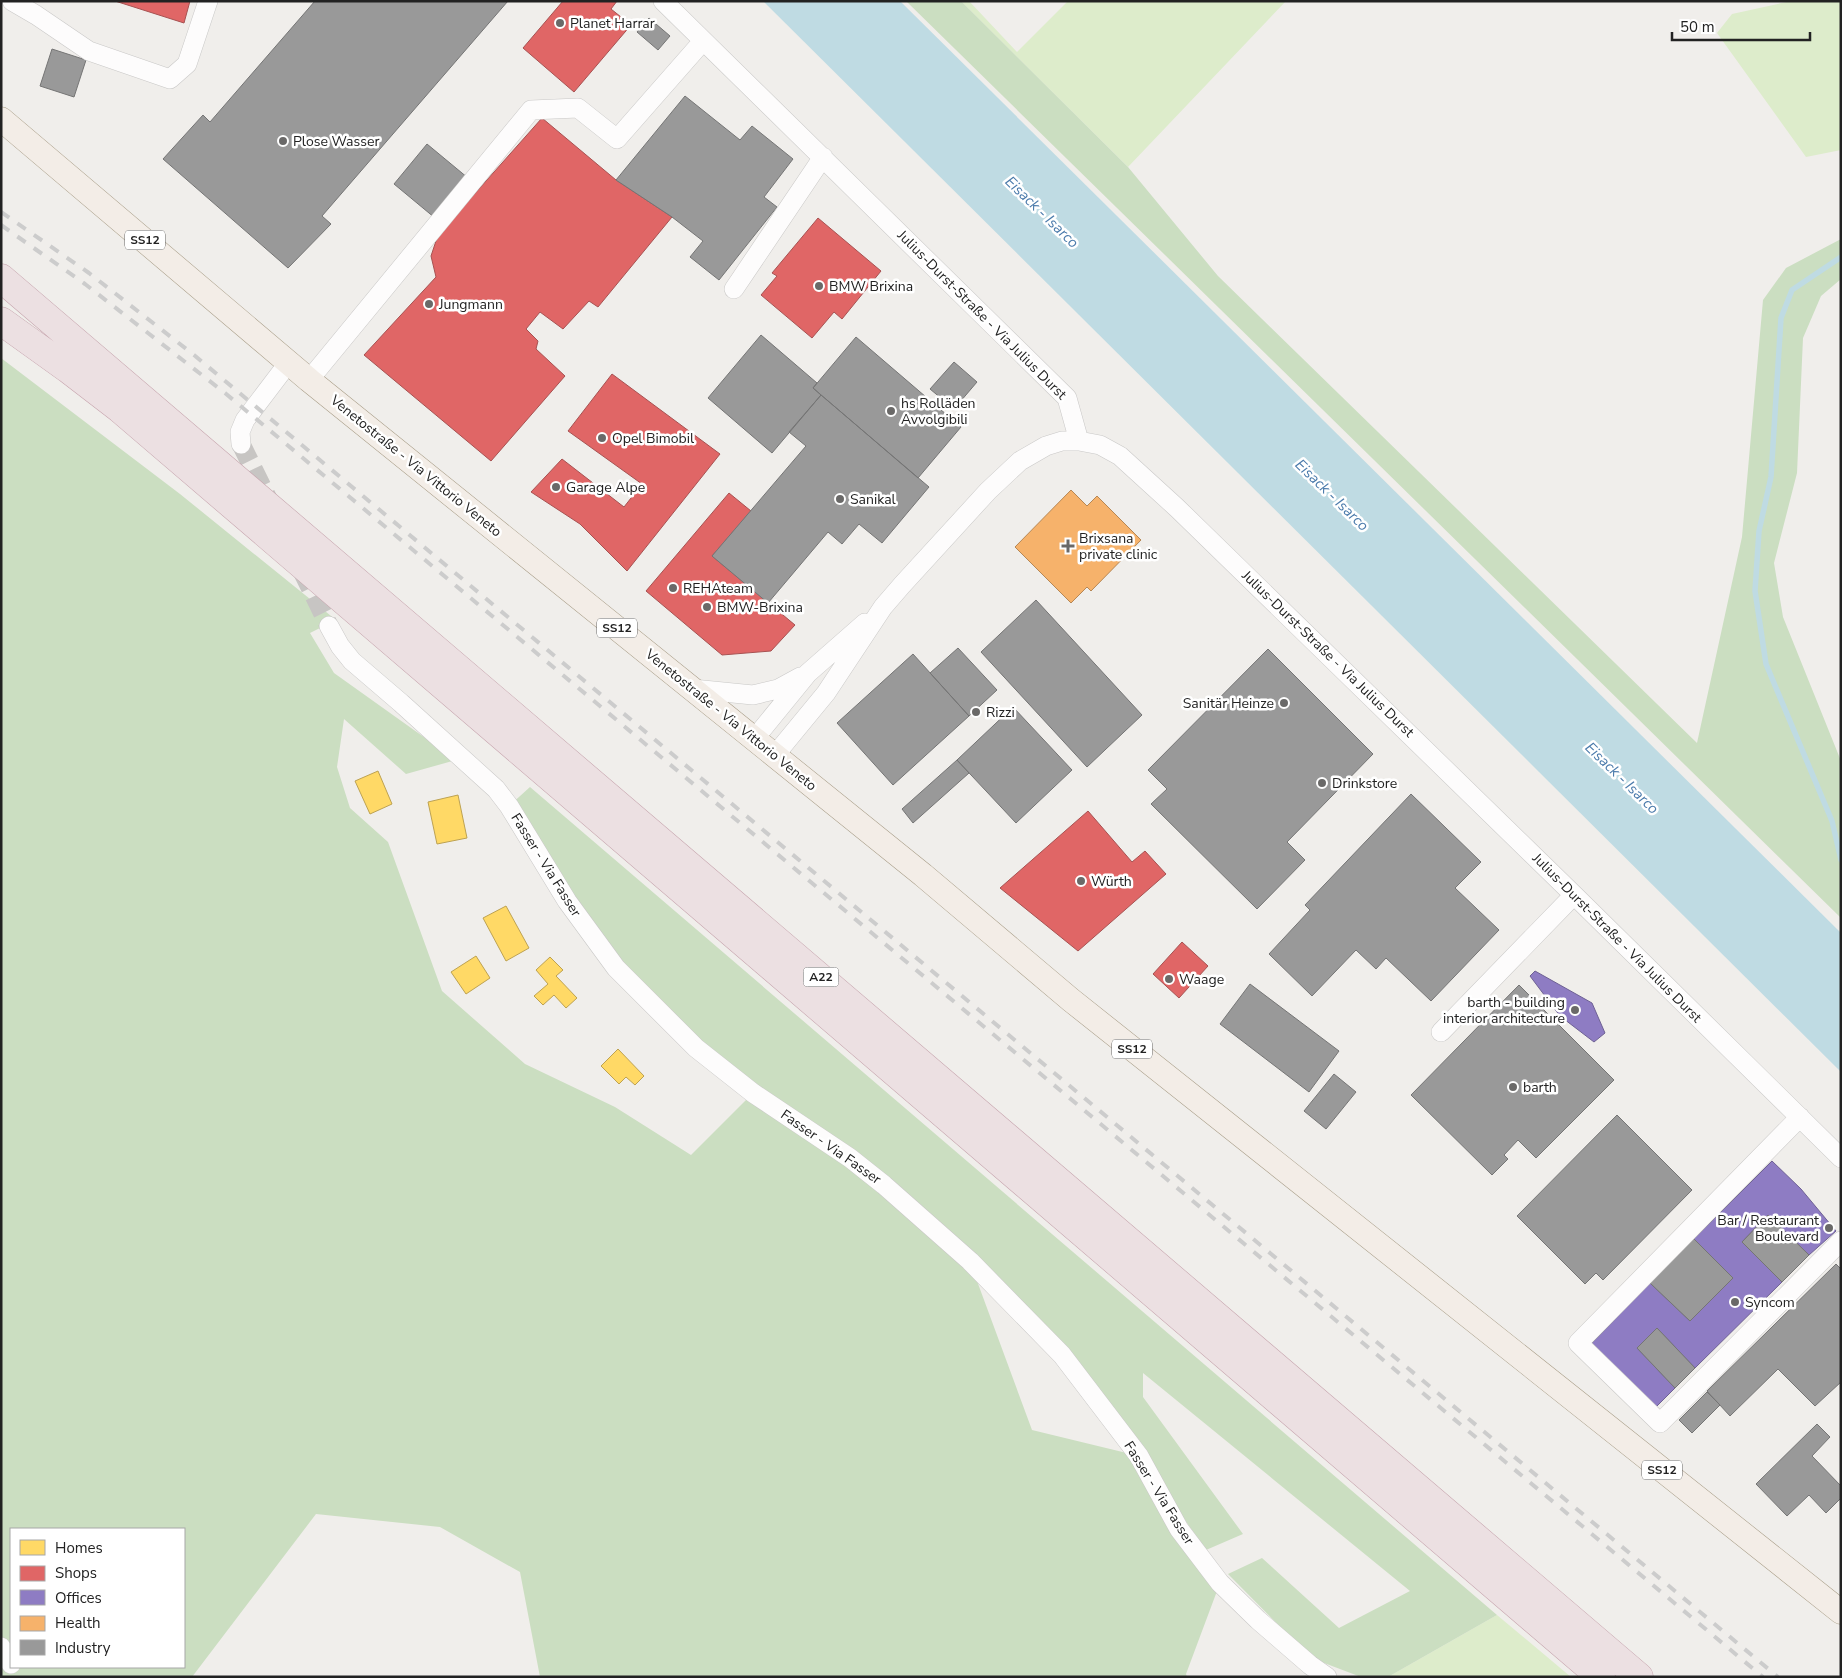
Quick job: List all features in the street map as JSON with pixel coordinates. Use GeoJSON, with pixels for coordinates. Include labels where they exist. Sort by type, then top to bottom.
{"type":"FeatureCollection","features":[{"type":"Feature","properties":{"kind":"highway","name":"A22"},"geometry":{"type":"LineString","coordinates":[[1,278],[1639,1677]]}},
{"type":"Feature","properties":{"kind":"highway","name":"A22"},"geometry":{"type":"LineString","coordinates":[[1,321],[120,409],[1602,1677]]}},
{"type":"Feature","properties":{"kind":"main road","name":"Venetostraße - Via Vittorio Veneto"},"geometry":{"type":"LineString","coordinates":[[1,119],[309,380],[755,738],[923,875],[1071,1000],[1841,1612]]}},
{"type":"Feature","properties":{"kind":"street"},"geometry":{"type":"LineString","coordinates":[[12,1],[89,51],[170,79],[187,64],[208,1]]}},
{"type":"Feature","properties":{"kind":"street","name":"Julius-Durst-Straße - Via Julius Durst"},"geometry":{"type":"LineString","coordinates":[[663,1],[1067,398],[1078,441],[1100,445],[1127,462],[1326,652],[1841,1158]]}},
{"type":"Feature","properties":{"kind":"street"},"geometry":{"type":"LineString","coordinates":[[309,380],[530,110],[578,108],[617,139],[703,41]]}},
{"type":"Feature","properties":{"kind":"street"},"geometry":{"type":"LineString","coordinates":[[734,289],[823,157]]}},
{"type":"Feature","properties":{"kind":"street"},"geometry":{"type":"LineString","coordinates":[[241,444],[240,432],[245,420],[289,362]]}},
{"type":"Feature","properties":{"kind":"street"},"geometry":{"type":"LineString","coordinates":[[755,738],[808,673],[883,607],[988,491],[1020,461],[1046,446],[1062,441],[1078,441]]}},
{"type":"Feature","properties":{"kind":"street"},"geometry":{"type":"LineString","coordinates":[[775,755],[826,693],[883,607]]}},
{"type":"Feature","properties":{"kind":"street","name":"Fasser - Via Fasser"},"geometry":{"type":"LineString","coordinates":[[329,626],[340,646],[352,661],[496,789],[509,806],[567,901],[616,968],[696,1048],[753,1092],[850,1158],[884,1185],[970,1261],[1062,1355],[1138,1456],[1179,1529],[1220,1583],[1258,1620],[1310,1665],[1327,1677]]}},
{"type":"Feature","properties":{"kind":"street"},"geometry":{"type":"LineString","coordinates":[[693,689],[753,695],[778,690],[808,673]]}},
{"type":"Feature","properties":{"kind":"street"},"geometry":{"type":"LineString","coordinates":[[1441,1032],[1574,895]]}},
{"type":"Feature","properties":{"kind":"street"},"geometry":{"type":"LineString","coordinates":[[1800,1117],[1754,1171],[1578,1343],[1660,1424],[1841,1241]]}},
{"type":"Feature","properties":{"kind":"street"},"geometry":{"type":"LineString","coordinates":[[1,1647],[10,1663]]}},
{"type":"Feature","properties":{"kind":"green space"},"geometry":{"type":"Polygon","coordinates":[[[906,1],[961,1],[1128,167],[1218,276],[1697,743],[1742,537],[1763,300],[1786,268],[1841,239],[1841,279],[1821,296],[1803,338],[1797,473],[1774,563],[1783,617],[1841,761],[1841,918],[906,1]]]}},
{"type":"Feature","properties":{"kind":"green space"},"geometry":{"type":"Polygon","coordinates":[[[961,1],[969,1],[1017,52],[1068,1],[1286,1],[1128,167],[961,1]]]}},
{"type":"Feature","properties":{"kind":"green space"},"geometry":{"type":"Polygon","coordinates":[[[1791,1],[1841,1],[1841,150],[1806,157],[1717,33],[1732,14],[1791,1]]]}},
{"type":"Feature","properties":{"kind":"green space"},"geometry":{"type":"Polygon","coordinates":[[[1,358],[180,494],[336,620],[310,633],[334,673],[456,760],[406,774],[344,719],[337,767],[350,808],[388,842],[442,991],[525,1064],[615,1107],[691,1155],[753,1093],[617,968],[509,806],[530,787],[1497,1615],[1388,1677],[1361,1677],[1311,1658],[1228,1574],[1262,1558],[1339,1628],[1410,1591],[1143,1373],[1143,1397],[1243,1534],[1206,1550],[1140,1456],[970,1262],[1032,1430],[1139,1456],[1220,1583],[1186,1674],[1187,1677],[540,1677],[520,1572],[440,1527],[316,1514],[192,1677],[1,1677],[1,358]]]}},
{"type":"Feature","properties":{"kind":"green space"},"geometry":{"type":"Polygon","coordinates":[[[1497,1615],[1571,1677],[1388,1677],[1497,1615]]]}},
{"type":"Feature","properties":{"kind":"water","name":"Eisack - Isarco"},"geometry":{"type":"Polygon","coordinates":[[[763,1],[900,1],[1841,933],[1841,1072],[763,1]]]}},
{"type":"Feature","properties":{"kind":"building: Homes"},"geometry":{"type":"Polygon","coordinates":[[[378,771],[392,804],[370,814],[355,781],[378,771]]]}},
{"type":"Feature","properties":{"kind":"building: Homes"},"geometry":{"type":"Polygon","coordinates":[[[458,795],[467,838],[437,844],[428,802],[458,795]]]}},
{"type":"Feature","properties":{"kind":"building: Homes"},"geometry":{"type":"Polygon","coordinates":[[[506,906],[529,948],[506,961],[483,918],[506,906]]]}},
{"type":"Feature","properties":{"kind":"building: Homes"},"geometry":{"type":"Polygon","coordinates":[[[476,956],[490,978],[466,994],[451,972],[476,956]]]}},
{"type":"Feature","properties":{"kind":"building: Homes"},"geometry":{"type":"Polygon","coordinates":[[[550,957],[563,970],[556,976],[577,998],[566,1008],[554,995],[543,1005],[534,996],[548,984],[536,970],[550,957]]]}},
{"type":"Feature","properties":{"kind":"building: Homes"},"geometry":{"type":"Polygon","coordinates":[[[618,1049],[644,1076],[635,1085],[626,1077],[619,1084],[601,1066],[618,1049]]]}},
{"type":"Feature","properties":{"kind":"building: Shops"},"geometry":{"type":"Polygon","coordinates":[[[115,1],[190,1],[184,23],[115,1]]]}},
{"type":"Feature","properties":{"kind":"building: Shops"},"geometry":{"type":"Polygon","coordinates":[[[563,1],[617,1],[611,9],[631,25],[574,92],[523,48],[563,1]]]}},
{"type":"Feature","properties":{"kind":"building: Shops"},"geometry":{"type":"Polygon","coordinates":[[[542,118],[616,180],[672,217],[598,307],[589,301],[563,329],[540,312],[526,329],[538,341],[536,349],[565,376],[491,461],[364,355],[436,277],[431,256],[438,235],[542,118]]]}},
{"type":"Feature","properties":{"kind":"building: Shops","name":"BMW Brixina"},"geometry":{"type":"Polygon","coordinates":[[[818,218],[881,271],[842,319],[834,312],[812,338],[761,295],[777,276],[772,273],[818,218]]]}},
{"type":"Feature","properties":{"kind":"building: Shops"},"geometry":{"type":"Polygon","coordinates":[[[612,374],[720,454],[627,571],[580,524],[531,492],[562,459],[624,507],[642,484],[568,431],[612,374]]]}},
{"type":"Feature","properties":{"kind":"building: Shops"},"geometry":{"type":"Polygon","coordinates":[[[729,493],[751,511],[712,556],[795,625],[771,651],[722,655],[646,591],[729,493]]]}},
{"type":"Feature","properties":{"kind":"building: Shops"},"geometry":{"type":"Polygon","coordinates":[[[1088,811],[1132,862],[1145,851],[1166,874],[1078,951],[1000,888],[1088,811]]]}},
{"type":"Feature","properties":{"kind":"building: Shops"},"geometry":{"type":"Polygon","coordinates":[[[1182,942],[1208,966],[1179,998],[1153,974],[1182,942]]]}},
{"type":"Feature","properties":{"kind":"building: Offices","name":"barth - building interior architecture"},"geometry":{"type":"Polygon","coordinates":[[[1535,971],[1592,1003],[1605,1033],[1594,1042],[1560,1016],[1530,976],[1535,971]]]}},
{"type":"Feature","properties":{"kind":"building: Offices","name":"Syncom"},"geometry":{"type":"Polygon","coordinates":[[[1772,1161],[1801,1189],[1836,1231],[1809,1255],[1768,1215],[1742,1242],[1782,1282],[1695,1368],[1657,1328],[1637,1348],[1675,1388],[1655,1408],[1591,1344],[1650,1283],[1690,1321],[1733,1278],[1694,1239],[1772,1161]]]}},
{"type":"Feature","properties":{"kind":"building: Health"},"geometry":{"type":"Polygon","coordinates":[[[1071,490],[1087,506],[1097,496],[1141,540],[1091,591],[1087,587],[1071,603],[1015,547],[1071,490]]]}},
{"type":"Feature","properties":{"kind":"building: Industry","name":"Plose Wasser"},"geometry":{"type":"Polygon","coordinates":[[[315,1],[508,1],[322,216],[331,224],[288,268],[163,159],[203,115],[210,122],[315,1]]]}},
{"type":"Feature","properties":{"kind":"building: Industry"},"geometry":{"type":"Polygon","coordinates":[[[649,18],[670,36],[658,50],[637,32],[649,18]]]}},
{"type":"Feature","properties":{"kind":"building: Industry"},"geometry":{"type":"Polygon","coordinates":[[[52,49],[86,60],[74,97],[40,86],[52,49]]]}},
{"type":"Feature","properties":{"kind":"building: Industry"},"geometry":{"type":"Polygon","coordinates":[[[685,96],[740,140],[752,126],[793,159],[764,197],[777,207],[719,280],[690,257],[703,241],[672,217],[616,180],[685,96]]]}},
{"type":"Feature","properties":{"kind":"building: Industry"},"geometry":{"type":"Polygon","coordinates":[[[427,144],[468,178],[435,218],[394,184],[427,144]]]}},
{"type":"Feature","properties":{"kind":"building: Industry"},"geometry":{"type":"Polygon","coordinates":[[[761,335],[817,383],[813,388],[821,395],[772,453],[708,398],[761,335]]]}},
{"type":"Feature","properties":{"kind":"building: Industry","name":"hs Rolläden Avvolgibili"},"geometry":{"type":"Polygon","coordinates":[[[856,337],[961,427],[918,478],[813,388],[856,337]]]}},
{"type":"Feature","properties":{"kind":"building: Industry"},"geometry":{"type":"Polygon","coordinates":[[[954,362],[977,382],[954,409],[930,389],[954,362]]]}},
{"type":"Feature","properties":{"kind":"building: Industry","name":"Sanikal"},"geometry":{"type":"Polygon","coordinates":[[[821,395],[929,487],[882,543],[859,524],[842,544],[828,532],[768,603],[712,556],[806,446],[789,432],[821,395]]]}},
{"type":"Feature","properties":{"kind":"building: Industry"},"geometry":{"type":"Polygon","coordinates":[[[1036,600],[1142,715],[1087,767],[981,652],[1036,600]]]}},
{"type":"Feature","properties":{"kind":"building: Industry"},"geometry":{"type":"Polygon","coordinates":[[[958,648],[997,690],[969,716],[930,673],[958,648]]]}},
{"type":"Feature","properties":{"kind":"building: Industry"},"geometry":{"type":"Polygon","coordinates":[[[1268,649],[1373,754],[1287,842],[1305,860],[1257,909],[1151,804],[1167,789],[1148,770],[1268,649]]]}},
{"type":"Feature","properties":{"kind":"building: Industry"},"geometry":{"type":"Polygon","coordinates":[[[913,654],[969,716],[893,785],[837,723],[913,654]]]}},
{"type":"Feature","properties":{"kind":"building: Industry"},"geometry":{"type":"Polygon","coordinates":[[[1013,707],[1072,770],[1016,823],[957,760],[1013,707]]]}},
{"type":"Feature","properties":{"kind":"building: Industry"},"geometry":{"type":"Polygon","coordinates":[[[957,760],[969,773],[913,823],[902,809],[957,760]]]}},
{"type":"Feature","properties":{"kind":"building: Industry"},"geometry":{"type":"Polygon","coordinates":[[[1411,794],[1481,862],[1455,888],[1499,930],[1431,1001],[1386,958],[1376,969],[1356,950],[1312,996],[1269,954],[1310,910],[1305,905],[1411,794]]]}},
{"type":"Feature","properties":{"kind":"building: Industry"},"geometry":{"type":"Polygon","coordinates":[[[1250,984],[1339,1051],[1309,1092],[1220,1024],[1250,984]]]}},
{"type":"Feature","properties":{"kind":"building: Industry","name":"barth"},"geometry":{"type":"Polygon","coordinates":[[[1519,985],[1614,1080],[1536,1158],[1518,1140],[1504,1155],[1508,1159],[1492,1175],[1411,1095],[1519,985]]]}},
{"type":"Feature","properties":{"kind":"building: Industry"},"geometry":{"type":"Polygon","coordinates":[[[1334,1074],[1356,1092],[1326,1129],[1304,1111],[1334,1074]]]}},
{"type":"Feature","properties":{"kind":"building: Industry"},"geometry":{"type":"Polygon","coordinates":[[[1617,1115],[1692,1190],[1603,1280],[1596,1273],[1585,1284],[1517,1216],[1617,1115]]]}},
{"type":"Feature","properties":{"kind":"building: Industry"},"geometry":{"type":"Polygon","coordinates":[[[1768,1215],[1809,1255],[1782,1282],[1742,1242],[1768,1215]]]}},
{"type":"Feature","properties":{"kind":"building: Industry"},"geometry":{"type":"Polygon","coordinates":[[[1694,1239],[1733,1278],[1690,1321],[1650,1283],[1694,1239]]]}},
{"type":"Feature","properties":{"kind":"building: Industry"},"geometry":{"type":"Polygon","coordinates":[[[1836,1264],[1841,1269],[1841,1382],[1815,1406],[1778,1369],[1730,1416],[1707,1391],[1836,1264]]]}},
{"type":"Feature","properties":{"kind":"building: Industry"},"geometry":{"type":"Polygon","coordinates":[[[1657,1328],[1695,1368],[1675,1388],[1637,1348],[1657,1328]]]}},
{"type":"Feature","properties":{"kind":"building: Industry"},"geometry":{"type":"Polygon","coordinates":[[[1707,1392],[1720,1405],[1692,1433],[1679,1420],[1707,1392]]]}},
{"type":"Feature","properties":{"kind":"building: Industry"},"geometry":{"type":"Polygon","coordinates":[[[1817,1424],[1830,1437],[1812,1456],[1841,1486],[1841,1498],[1826,1513],[1809,1495],[1787,1516],[1756,1484],[1817,1424]]]}},
{"type":"Feature","properties":{"kind":"waterway"},"geometry":{"type":"LineString","coordinates":[[1841,257],[1792,290],[1781,318],[1771,477],[1759,531],[1755,591],[1766,664],[1832,821],[1841,860]]}},
{"type":"Feature","properties":{"kind":"tunnel"},"geometry":{"type":"LineString","coordinates":[[241,444],[270,503]]}},
{"type":"Feature","properties":{"kind":"tunnel"},"geometry":{"type":"LineString","coordinates":[[302,571],[329,626]]}},
{"type":"Feature","properties":{"kind":"railway"},"geometry":{"type":"LineString","coordinates":[[1,212],[89,273],[194,355],[1778,1677]]}},
{"type":"Feature","properties":{"kind":"railway"},"geometry":{"type":"LineString","coordinates":[[1,225],[85,284],[225,393],[1763,1677]]}},
{"type":"Feature","properties":{"kind":"place","name":"Planet Harrar"},"geometry":{"type":"Point","coordinates":[560,23]}},
{"type":"Feature","properties":{"kind":"place","name":"Plose Wasser"},"geometry":{"type":"Point","coordinates":[283,141]}},
{"type":"Feature","properties":{"kind":"place","name":"BMW Brixina"},"geometry":{"type":"Point","coordinates":[819,286]}},
{"type":"Feature","properties":{"kind":"place","name":"Jungmann"},"geometry":{"type":"Point","coordinates":[429,304]}},
{"type":"Feature","properties":{"kind":"place","name":"hs Rolläden Avvolgibili"},"geometry":{"type":"Point","coordinates":[891,411]}},
{"type":"Feature","properties":{"kind":"place","name":"Opel Bimobil"},"geometry":{"type":"Point","coordinates":[602,438]}},
{"type":"Feature","properties":{"kind":"place","name":"Garage Alpe"},"geometry":{"type":"Point","coordinates":[556,487]}},
{"type":"Feature","properties":{"kind":"place","name":"Sanikal"},"geometry":{"type":"Point","coordinates":[840,499]}},
{"type":"Feature","properties":{"kind":"place","name":"Brixsana private clinic"},"geometry":{"type":"Point","coordinates":[1068,546]}},
{"type":"Feature","properties":{"kind":"place","name":"REHAteam"},"geometry":{"type":"Point","coordinates":[673,588]}},
{"type":"Feature","properties":{"kind":"place","name":"BMW-Brixina"},"geometry":{"type":"Point","coordinates":[707,607]}},
{"type":"Feature","properties":{"kind":"place","name":"Sanitär Heinze"},"geometry":{"type":"Point","coordinates":[1284,703]}},
{"type":"Feature","properties":{"kind":"place","name":"Rizzi"},"geometry":{"type":"Point","coordinates":[976,712]}},
{"type":"Feature","properties":{"kind":"place","name":"Drinkstore"},"geometry":{"type":"Point","coordinates":[1322,783]}},
{"type":"Feature","properties":{"kind":"place","name":"Würth"},"geometry":{"type":"Point","coordinates":[1081,881]}},
{"type":"Feature","properties":{"kind":"place","name":"Waage"},"geometry":{"type":"Point","coordinates":[1169,979]}},
{"type":"Feature","properties":{"kind":"place","name":"barth - building interior architecture"},"geometry":{"type":"Point","coordinates":[1575,1010]}},
{"type":"Feature","properties":{"kind":"place","name":"barth"},"geometry":{"type":"Point","coordinates":[1513,1087]}},
{"type":"Feature","properties":{"kind":"place","name":"Bar / Restaurant Boulevard"},"geometry":{"type":"Point","coordinates":[1829,1228]}},
{"type":"Feature","properties":{"kind":"place","name":"Syncom"},"geometry":{"type":"Point","coordinates":[1735,1302]}}]}
